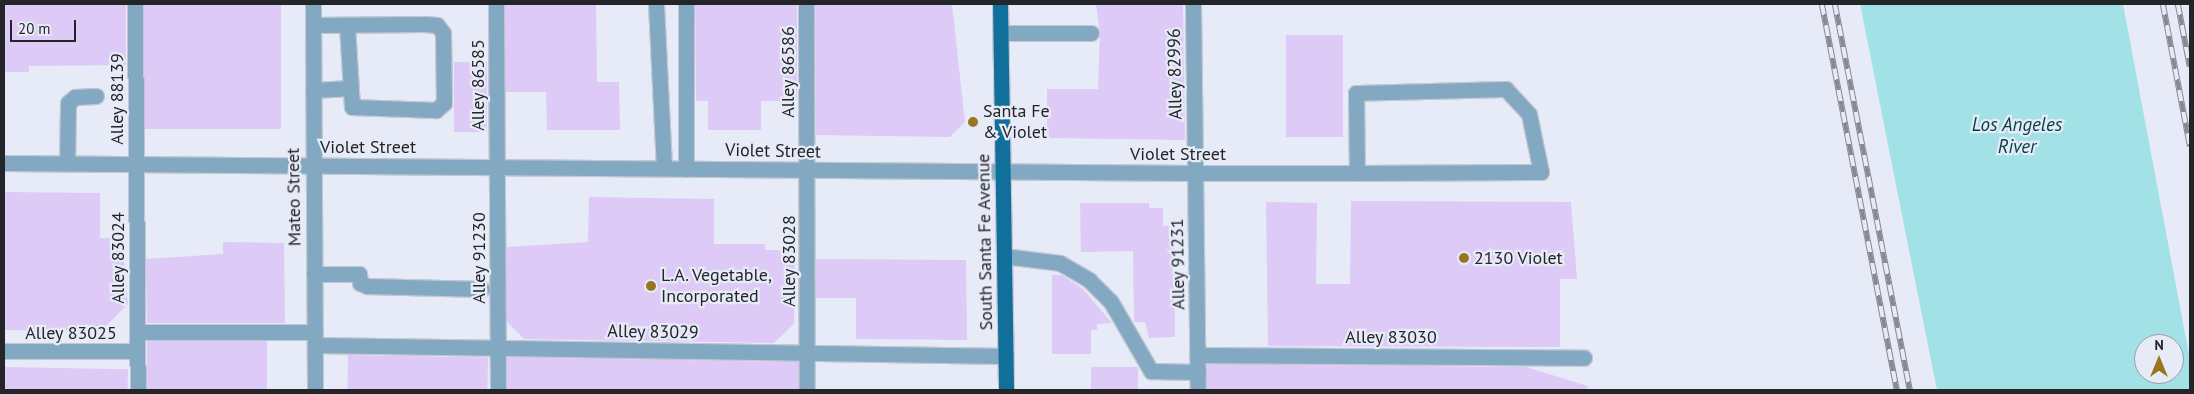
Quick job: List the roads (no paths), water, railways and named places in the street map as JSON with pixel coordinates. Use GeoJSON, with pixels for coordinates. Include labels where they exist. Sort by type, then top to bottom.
{"type":"FeatureCollection","features":[{"type":"Feature","properties":{"kind":"main road","name":"South Santa Fe Avenue"},"geometry":{"type":"LineString","coordinates":[[1000,4],[1006,390]]}},
{"type":"Feature","properties":{"kind":"street","name":"Alley 88139"},"geometry":{"type":"LineString","coordinates":[[135,4],[136,164]]}},
{"type":"Feature","properties":{"kind":"street","name":"Mateo Street"},"geometry":{"type":"LineString","coordinates":[[313,4],[312,165],[315,390]]}},
{"type":"Feature","properties":{"kind":"street","name":"Alley 86585"},"geometry":{"type":"LineString","coordinates":[[496,4],[497,167]]}},
{"type":"Feature","properties":{"kind":"street"},"geometry":{"type":"LineString","coordinates":[[656,4],[664,168]]}},
{"type":"Feature","properties":{"kind":"street"},"geometry":{"type":"LineString","coordinates":[[686,4],[686,169]]}},
{"type":"Feature","properties":{"kind":"street","name":"Alley 86586"},"geometry":{"type":"LineString","coordinates":[[806,4],[808,170]]}},
{"type":"Feature","properties":{"kind":"street","name":"Alley 82996"},"geometry":{"type":"LineString","coordinates":[[1193,4],[1195,173]]}},
{"type":"Feature","properties":{"kind":"street"},"geometry":{"type":"LineString","coordinates":[[313,26],[347,25],[437,26],[443,33],[446,94],[436,110],[352,107],[348,88],[347,25]]}},
{"type":"Feature","properties":{"kind":"street"},"geometry":{"type":"LineString","coordinates":[[1000,33],[1090,33]]}},
{"type":"Feature","properties":{"kind":"street"},"geometry":{"type":"LineString","coordinates":[[313,90],[348,88]]}},
{"type":"Feature","properties":{"kind":"street","name":"Violet Street"},"geometry":{"type":"LineString","coordinates":[[4,163],[1357,174],[1541,172],[1529,114],[1506,89],[1356,93],[1357,174]]}},
{"type":"Feature","properties":{"kind":"street"},"geometry":{"type":"LineString","coordinates":[[67,163],[68,103],[75,98],[96,96]]}},
{"type":"Feature","properties":{"kind":"street","name":"Alley 83024"},"geometry":{"type":"LineString","coordinates":[[136,164],[138,390]]}},
{"type":"Feature","properties":{"kind":"street","name":"Alley 91230"},"geometry":{"type":"LineString","coordinates":[[497,167],[498,390]]}},
{"type":"Feature","properties":{"kind":"street","name":"Alley 83028"},"geometry":{"type":"LineString","coordinates":[[807,390],[808,170]]}},
{"type":"Feature","properties":{"kind":"street","name":"Alley 91231"},"geometry":{"type":"LineString","coordinates":[[1195,173],[1198,390]]}},
{"type":"Feature","properties":{"kind":"street"},"geometry":{"type":"LineString","coordinates":[[1004,256],[1060,263],[1089,280],[1111,302],[1151,371],[1198,372]]}},
{"type":"Feature","properties":{"kind":"street"},"geometry":{"type":"LineString","coordinates":[[314,274],[359,274],[360,284],[366,286],[482,289]]}},
{"type":"Feature","properties":{"kind":"street","name":"Alley 83029"},"geometry":{"type":"LineString","coordinates":[[137,332],[498,348],[1006,356]]}},
{"type":"Feature","properties":{"kind":"street","name":"Alley 83025"},"geometry":{"type":"LineString","coordinates":[[4,351],[137,351]]}},
{"type":"Feature","properties":{"kind":"street","name":"Alley 83030"},"geometry":{"type":"LineString","coordinates":[[1198,355],[1584,358]]}},
{"type":"Feature","properties":{"kind":"water","name":"Los Angeles River"},"geometry":{"type":"Polygon","coordinates":[[[1860,4],[2123,4],[2190,360],[2190,390],[1937,390],[1860,4]]]}},
{"type":"Feature","properties":{"kind":"railway"},"geometry":{"type":"LineString","coordinates":[[1822,4],[1897,390]]}},
{"type":"Feature","properties":{"kind":"railway"},"geometry":{"type":"LineString","coordinates":[[1835,4],[1910,390]]}},
{"type":"Feature","properties":{"kind":"railway"},"geometry":{"type":"LineString","coordinates":[[2163,4],[2190,146]]}},
{"type":"Feature","properties":{"kind":"railway"},"geometry":{"type":"LineString","coordinates":[[2178,4],[2190,67]]}},
{"type":"Feature","properties":{"kind":"place","name":"Santa Fe & Violet"},"geometry":{"type":"Point","coordinates":[973,122]}},
{"type":"Feature","properties":{"kind":"place","name":"2130 Violet"},"geometry":{"type":"Point","coordinates":[1464,258]}},
{"type":"Feature","properties":{"kind":"place","name":"L.A. Vegetable, Incorporated"},"geometry":{"type":"Point","coordinates":[651,286]}}]}
